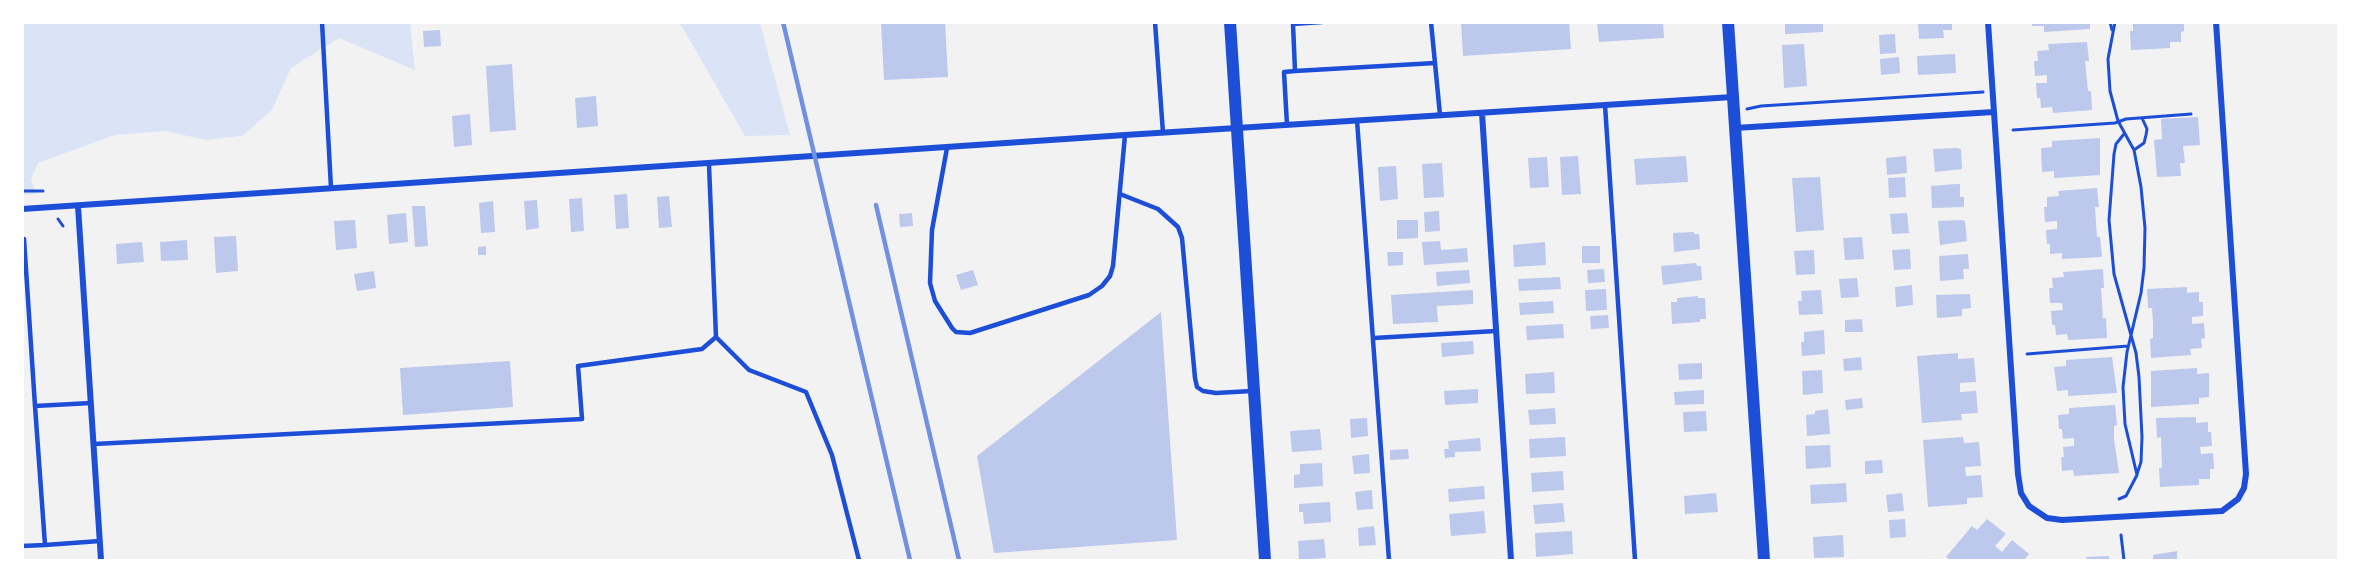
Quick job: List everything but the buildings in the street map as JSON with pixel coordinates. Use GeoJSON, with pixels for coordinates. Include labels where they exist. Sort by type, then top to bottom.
{"type":"FeatureCollection","features":[{"type":"Feature","properties":{"kind":"main road"},"geometry":{"type":"LineString","coordinates":[[1230,22],[1265,561]]}},
{"type":"Feature","properties":{"kind":"main road"},"geometry":{"type":"LineString","coordinates":[[1728,22],[1764,561]]}},
{"type":"Feature","properties":{"kind":"street"},"geometry":{"type":"LineString","coordinates":[[1988,22],[2018,474],[2021,493],[2029,506],[2047,518],[2062,520],[2222,511],[2238,499],[2244,488],[2246,474],[2216,22]]}},
{"type":"Feature","properties":{"kind":"street"},"geometry":{"type":"LineString","coordinates":[[22,209],[1733,97]]}},
{"type":"Feature","properties":{"kind":"street"},"geometry":{"type":"LineString","coordinates":[[1482,112],[1511,561]]}},
{"type":"Feature","properties":{"kind":"street"},"geometry":{"type":"LineString","coordinates":[[1735,128],[1994,112]]}},
{"type":"Feature","properties":{"kind":"street"},"geometry":{"type":"LineString","coordinates":[[78,206],[101,561]]}},
{"type":"Feature","properties":{"kind":"lane"},"geometry":{"type":"LineString","coordinates":[[322,22],[331,188]]}},
{"type":"Feature","properties":{"kind":"lane"},"geometry":{"type":"LineString","coordinates":[[1155,22],[1163,133]]}},
{"type":"Feature","properties":{"kind":"lane"},"geometry":{"type":"LineString","coordinates":[[1294,71],[1293,24],[1323,22]]}},
{"type":"Feature","properties":{"kind":"lane"},"geometry":{"type":"LineString","coordinates":[[1431,22],[1440,115]]}},
{"type":"Feature","properties":{"kind":"lane"},"geometry":{"type":"LineString","coordinates":[[1287,125],[1284,72],[1435,63]]}},
{"type":"Feature","properties":{"kind":"lane"},"geometry":{"type":"LineString","coordinates":[[1605,105],[1635,561]]}},
{"type":"Feature","properties":{"kind":"lane"},"geometry":{"type":"LineString","coordinates":[[1357,120],[1389,561]]}},
{"type":"Feature","properties":{"kind":"lane"},"geometry":{"type":"LineString","coordinates":[[947,148],[932,230],[930,283],[935,302],[956,332],[970,333],[1089,295],[1102,286],[1110,276],[1113,266],[1125,135]]}},
{"type":"Feature","properties":{"kind":"lane"},"geometry":{"type":"LineString","coordinates":[[709,165],[716,337],[749,370],[806,392],[832,455],[859,561]]}},
{"type":"Feature","properties":{"kind":"lane"},"geometry":{"type":"LineString","coordinates":[[1120,194],[1158,209],[1178,227],[1182,238],[1197,387],[1203,391],[1215,393],[1254,391]]}},
{"type":"Feature","properties":{"kind":"lane"},"geometry":{"type":"LineString","coordinates":[[24,239],[45,545]]}},
{"type":"Feature","properties":{"kind":"lane"},"geometry":{"type":"LineString","coordinates":[[1374,338],[1496,331]]}},
{"type":"Feature","properties":{"kind":"lane"},"geometry":{"type":"LineString","coordinates":[[94,444],[582,419],[578,366],[702,349],[716,337]]}},
{"type":"Feature","properties":{"kind":"lane"},"geometry":{"type":"LineString","coordinates":[[35,406],[91,403]]}},
{"type":"Feature","properties":{"kind":"lane"},"geometry":{"type":"LineString","coordinates":[[22,546],[100,541]]}},
{"type":"Feature","properties":{"kind":"path"},"geometry":{"type":"LineString","coordinates":[[2110,22],[2113,32]]}},
{"type":"Feature","properties":{"kind":"path"},"geometry":{"type":"LineString","coordinates":[[2115,22],[2108,59],[2110,91],[2118,121],[2134,150],[2141,187],[2145,249],[2140,293],[2128,346],[2123,387],[2123,410],[2130,452],[2137,476]]}},
{"type":"Feature","properties":{"kind":"path"},"geometry":{"type":"LineString","coordinates":[[1734,112],[1761,106],[1992,92]]}},
{"type":"Feature","properties":{"kind":"path"},"geometry":{"type":"LineString","coordinates":[[2013,130],[2191,114]]}},
{"type":"Feature","properties":{"kind":"path"},"geometry":{"type":"LineString","coordinates":[[2134,150],[2144,143],[2146,135],[2147,129],[2142,118]]}},
{"type":"Feature","properties":{"kind":"path"},"geometry":{"type":"LineString","coordinates":[[2119,499],[2126,496],[2137,476],[2140,462],[2142,402],[2136,353],[2114,274],[2109,220],[2114,154],[2116,144],[2124,134]]}},
{"type":"Feature","properties":{"kind":"path"},"geometry":{"type":"LineString","coordinates":[[22,191],[43,191]]}},
{"type":"Feature","properties":{"kind":"path"},"geometry":{"type":"LineString","coordinates":[[2027,354],[2128,346]]}},
{"type":"Feature","properties":{"kind":"path"},"geometry":{"type":"LineString","coordinates":[[2121,535],[2124,561]]}},
{"type":"Feature","properties":{"kind":"shaded area"},"geometry":{"type":"Polygon","coordinates":[[[23,23],[410,23],[415,70],[339,38],[291,68],[272,110],[242,136],[206,140],[165,131],[115,135],[38,163],[31,179],[36,194],[23,195],[23,23]]]}},
{"type":"Feature","properties":{"kind":"shaded area"},"geometry":{"type":"Polygon","coordinates":[[[672,23],[760,23],[790,135],[745,136],[681,25],[672,23]]]}},
{"type":"Feature","properties":{"kind":"railway"},"geometry":{"type":"LineString","coordinates":[[783,22],[910,560]]}},
{"type":"Feature","properties":{"kind":"railway"},"geometry":{"type":"LineString","coordinates":[[876,205],[959,560]]}}]}
